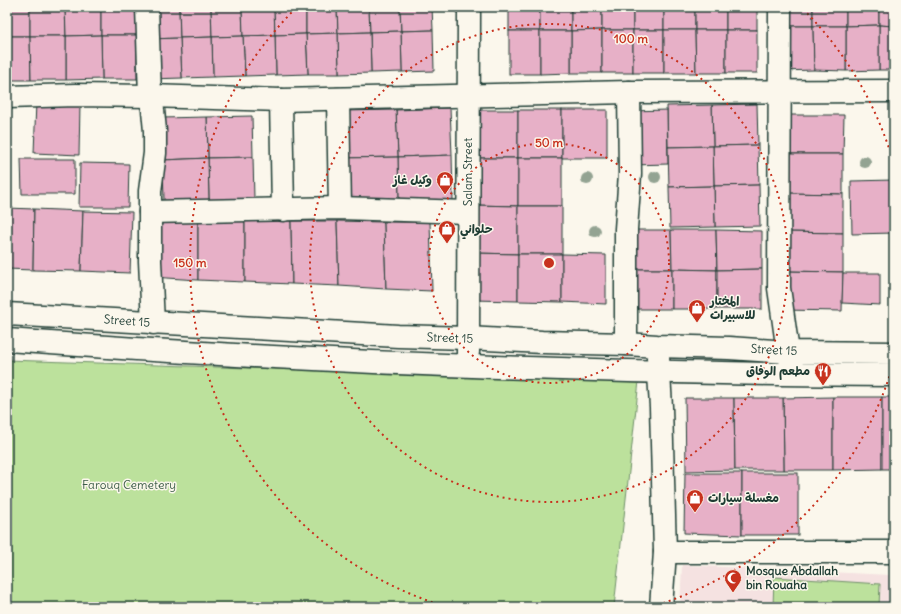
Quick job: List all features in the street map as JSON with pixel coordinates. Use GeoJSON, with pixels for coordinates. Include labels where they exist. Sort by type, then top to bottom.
{"type":"FeatureCollection","features":[{"type":"Feature","properties":{"kind":"street"},"geometry":{"type":"LineString","coordinates":[[147,7],[150,96],[155,132],[155,153],[150,190],[150,261],[153,323]]}},
{"type":"Feature","properties":{"kind":"street","name":"Salam Street"},"geometry":{"type":"LineString","coordinates":[[469,7],[467,338],[470,366]]}},
{"type":"Feature","properties":{"kind":"street"},"geometry":{"type":"LineString","coordinates":[[780,7],[781,91],[779,288],[788,352],[795,375]]}},
{"type":"Feature","properties":{"kind":"street"},"geometry":{"type":"LineString","coordinates":[[7,97],[75,95],[281,100],[629,92],[894,91]]}},
{"type":"Feature","properties":{"kind":"street"},"geometry":{"type":"LineString","coordinates":[[626,344],[626,229],[630,174],[629,92]]}},
{"type":"Feature","properties":{"kind":"street"},"geometry":{"type":"LineString","coordinates":[[338,99],[340,208]]}},
{"type":"Feature","properties":{"kind":"street"},"geometry":{"type":"LineString","coordinates":[[281,100],[283,210]]}},
{"type":"Feature","properties":{"kind":"street"},"geometry":{"type":"LineString","coordinates":[[150,212],[340,208],[467,212]]}},
{"type":"Feature","properties":{"kind":"street","name":"Street 15"},"geometry":{"type":"LineString","coordinates":[[7,314],[398,336],[729,348],[788,352],[894,353]]}},
{"type":"Feature","properties":{"kind":"street","name":"Street 15"},"geometry":{"type":"LineString","coordinates":[[7,340],[130,349],[470,366],[660,372],[894,376]]}},
{"type":"Feature","properties":{"kind":"street"},"geometry":{"type":"LineString","coordinates":[[657,346],[660,372],[665,552],[661,607]]}},
{"type":"Feature","properties":{"kind":"street"},"geometry":{"type":"LineString","coordinates":[[608,370],[628,376],[640,382],[648,389],[661,407]]}},
{"type":"Feature","properties":{"kind":"street"},"geometry":{"type":"LineString","coordinates":[[665,552],[894,552]]}},
{"type":"Feature","properties":{"kind":"shaded area"},"geometry":{"type":"Polygon","coordinates":[[[682,565],[890,575],[889,607],[680,607],[682,565]]]}},
{"type":"Feature","properties":{"kind":"green space","name":"Farouq Cemetery"},"geometry":{"type":"Polygon","coordinates":[[[7,360],[639,381],[614,607],[7,607],[7,360]]]}},
{"type":"Feature","properties":{"kind":"green space"},"geometry":{"type":"Polygon","coordinates":[[[774,577],[880,584],[879,607],[773,607],[774,577]]]}},
{"type":"Feature","properties":{"kind":"building"},"geometry":{"type":"Polygon","coordinates":[[[7,7],[30,7],[30,36],[7,36],[7,7]]]}},
{"type":"Feature","properties":{"kind":"building"},"geometry":{"type":"Polygon","coordinates":[[[30,7],[65,7],[66,36],[30,36],[30,7]]]}},
{"type":"Feature","properties":{"kind":"building"},"geometry":{"type":"Polygon","coordinates":[[[65,7],[101,7],[101,35],[66,36],[65,7]]]}},
{"type":"Feature","properties":{"kind":"building"},"geometry":{"type":"Polygon","coordinates":[[[101,7],[137,7],[137,35],[101,35],[101,7]]]}},
{"type":"Feature","properties":{"kind":"building"},"geometry":{"type":"Polygon","coordinates":[[[148,7],[179,7],[180,38],[149,39],[148,7]]]}},
{"type":"Feature","properties":{"kind":"building"},"geometry":{"type":"Polygon","coordinates":[[[179,7],[211,7],[212,37],[180,38],[179,7]]]}},
{"type":"Feature","properties":{"kind":"building"},"geometry":{"type":"Polygon","coordinates":[[[211,7],[242,7],[243,36],[212,37],[211,7]]]}},
{"type":"Feature","properties":{"kind":"building"},"geometry":{"type":"Polygon","coordinates":[[[242,7],[274,7],[275,35],[243,36],[242,7]]]}},
{"type":"Feature","properties":{"kind":"building"},"geometry":{"type":"Polygon","coordinates":[[[274,7],[306,7],[306,34],[275,35],[274,7]]]}},
{"type":"Feature","properties":{"kind":"building"},"geometry":{"type":"Polygon","coordinates":[[[306,7],[337,7],[338,33],[306,34],[306,7]]]}},
{"type":"Feature","properties":{"kind":"building"},"geometry":{"type":"Polygon","coordinates":[[[337,7],[369,7],[370,32],[338,33],[337,7]]]}},
{"type":"Feature","properties":{"kind":"building"},"geometry":{"type":"Polygon","coordinates":[[[369,7],[400,7],[401,31],[370,32],[369,7]]]}},
{"type":"Feature","properties":{"kind":"building"},"geometry":{"type":"Polygon","coordinates":[[[400,7],[432,7],[433,30],[401,31],[400,7]]]}},
{"type":"Feature","properties":{"kind":"building"},"geometry":{"type":"Polygon","coordinates":[[[509,7],[540,7],[540,31],[509,31],[509,7]]]}},
{"type":"Feature","properties":{"kind":"building"},"geometry":{"type":"Polygon","coordinates":[[[540,7],[571,7],[571,31],[540,31],[540,7]]]}},
{"type":"Feature","properties":{"kind":"building"},"geometry":{"type":"Polygon","coordinates":[[[571,7],[602,7],[602,30],[571,31],[571,7]]]}},
{"type":"Feature","properties":{"kind":"building"},"geometry":{"type":"Polygon","coordinates":[[[602,7],[633,7],[633,30],[602,30],[602,7]]]}},
{"type":"Feature","properties":{"kind":"building"},"geometry":{"type":"Polygon","coordinates":[[[633,7],[664,7],[664,30],[633,30],[633,7]]]}},
{"type":"Feature","properties":{"kind":"building"},"geometry":{"type":"Polygon","coordinates":[[[664,7],[695,7],[695,30],[664,30],[664,7]]]}},
{"type":"Feature","properties":{"kind":"building"},"geometry":{"type":"Polygon","coordinates":[[[695,7],[726,7],[726,30],[695,30],[695,7]]]}},
{"type":"Feature","properties":{"kind":"building"},"geometry":{"type":"Polygon","coordinates":[[[726,7],[757,7],[757,30],[726,30],[726,7]]]}},
{"type":"Feature","properties":{"kind":"building"},"geometry":{"type":"Polygon","coordinates":[[[781,7],[813,7],[813,26],[781,26],[781,7]]]}},
{"type":"Feature","properties":{"kind":"building"},"geometry":{"type":"Polygon","coordinates":[[[813,7],[846,7],[846,26],[813,26],[813,7]]]}},
{"type":"Feature","properties":{"kind":"building"},"geometry":{"type":"Polygon","coordinates":[[[846,7],[879,7],[879,25],[846,26],[846,7]]]}},
{"type":"Feature","properties":{"kind":"building"},"geometry":{"type":"Polygon","coordinates":[[[879,7],[894,7],[894,26],[879,25],[879,7]]]}},
{"type":"Feature","properties":{"kind":"building"},"geometry":{"type":"Polygon","coordinates":[[[879,25],[894,26],[894,70],[879,70],[879,25]]]}},
{"type":"Feature","properties":{"kind":"building"},"geometry":{"type":"Polygon","coordinates":[[[879,25],[879,70],[846,71],[846,26],[879,25]]]}},
{"type":"Feature","properties":{"kind":"building"},"geometry":{"type":"Polygon","coordinates":[[[781,26],[813,26],[814,70],[781,71],[781,26]]]}},
{"type":"Feature","properties":{"kind":"building"},"geometry":{"type":"Polygon","coordinates":[[[813,26],[846,26],[846,71],[814,70],[813,26]]]}},
{"type":"Feature","properties":{"kind":"building"},"geometry":{"type":"Polygon","coordinates":[[[433,30],[434,71],[402,72],[401,31],[433,30]]]}},
{"type":"Feature","properties":{"kind":"building"},"geometry":{"type":"Polygon","coordinates":[[[602,30],[602,73],[571,73],[571,31],[602,30]]]}},
{"type":"Feature","properties":{"kind":"building"},"geometry":{"type":"Polygon","coordinates":[[[602,30],[633,30],[633,73],[602,73],[602,30]]]}},
{"type":"Feature","properties":{"kind":"building"},"geometry":{"type":"Polygon","coordinates":[[[633,30],[664,30],[664,73],[633,73],[633,30]]]}},
{"type":"Feature","properties":{"kind":"building"},"geometry":{"type":"Polygon","coordinates":[[[664,30],[695,30],[696,73],[664,73],[664,30]]]}},
{"type":"Feature","properties":{"kind":"building"},"geometry":{"type":"Polygon","coordinates":[[[695,30],[726,30],[726,73],[696,73],[695,30]]]}},
{"type":"Feature","properties":{"kind":"building"},"geometry":{"type":"Polygon","coordinates":[[[726,30],[757,30],[757,73],[726,73],[726,30]]]}},
{"type":"Feature","properties":{"kind":"building"},"geometry":{"type":"Polygon","coordinates":[[[401,31],[402,72],[371,73],[370,32],[401,31]]]}},
{"type":"Feature","properties":{"kind":"building"},"geometry":{"type":"Polygon","coordinates":[[[509,31],[540,31],[540,74],[509,74],[509,31]]]}},
{"type":"Feature","properties":{"kind":"building"},"geometry":{"type":"Polygon","coordinates":[[[540,31],[571,31],[571,73],[540,74],[540,31]]]}},
{"type":"Feature","properties":{"kind":"building"},"geometry":{"type":"Polygon","coordinates":[[[370,32],[371,73],[339,74],[338,33],[370,32]]]}},
{"type":"Feature","properties":{"kind":"building"},"geometry":{"type":"Polygon","coordinates":[[[338,33],[339,74],[308,74],[306,34],[338,33]]]}},
{"type":"Feature","properties":{"kind":"building"},"geometry":{"type":"Polygon","coordinates":[[[306,34],[308,74],[276,75],[275,35],[306,34]]]}},
{"type":"Feature","properties":{"kind":"building"},"geometry":{"type":"Polygon","coordinates":[[[101,35],[137,35],[137,79],[102,79],[101,35]]]}},
{"type":"Feature","properties":{"kind":"building"},"geometry":{"type":"Polygon","coordinates":[[[101,35],[102,79],[66,80],[66,36],[101,35]]]}},
{"type":"Feature","properties":{"kind":"building"},"geometry":{"type":"Polygon","coordinates":[[[275,35],[276,75],[245,76],[243,36],[275,35]]]}},
{"type":"Feature","properties":{"kind":"building"},"geometry":{"type":"Polygon","coordinates":[[[7,36],[30,36],[31,80],[7,80],[7,36]]]}},
{"type":"Feature","properties":{"kind":"building"},"geometry":{"type":"Polygon","coordinates":[[[30,36],[66,36],[66,80],[31,80],[30,36]]]}},
{"type":"Feature","properties":{"kind":"building"},"geometry":{"type":"Polygon","coordinates":[[[243,36],[245,76],[213,77],[212,37],[243,36]]]}},
{"type":"Feature","properties":{"kind":"building"},"geometry":{"type":"Polygon","coordinates":[[[212,37],[213,77],[182,78],[180,38],[212,37]]]}},
{"type":"Feature","properties":{"kind":"building"},"geometry":{"type":"Polygon","coordinates":[[[180,38],[182,78],[150,79],[149,39],[180,38]]]}},
{"type":"Feature","properties":{"kind":"building"},"geometry":{"type":"Polygon","coordinates":[[[36,102],[80,104],[79,155],[34,153],[36,102]]]}},
{"type":"Feature","properties":{"kind":"building"},"geometry":{"type":"Polygon","coordinates":[[[757,104],[758,145],[713,146],[712,105],[757,104]]]}},
{"type":"Feature","properties":{"kind":"building"},"geometry":{"type":"Polygon","coordinates":[[[712,105],[713,146],[668,147],[667,106],[712,105]]]}},
{"type":"Feature","properties":{"kind":"building"},"geometry":{"type":"Polygon","coordinates":[[[450,108],[452,155],[398,157],[396,110],[450,108]]]}},
{"type":"Feature","properties":{"kind":"building"},"geometry":{"type":"Polygon","coordinates":[[[396,110],[398,157],[343,158],[342,111],[396,110]]]}},
{"type":"Feature","properties":{"kind":"building"},"geometry":{"type":"Polygon","coordinates":[[[473,110],[518,110],[518,158],[473,158],[473,110]]]}},
{"type":"Feature","properties":{"kind":"building"},"geometry":{"type":"Polygon","coordinates":[[[518,110],[562,110],[562,158],[518,158],[518,110]]]}},
{"type":"Feature","properties":{"kind":"building"},"geometry":{"type":"Polygon","coordinates":[[[562,110],[607,110],[607,158],[562,158],[562,110]]]}},
{"type":"Feature","properties":{"kind":"building"},"geometry":{"type":"Polygon","coordinates":[[[667,110],[668,164],[632,165],[631,111],[667,110]]]}},
{"type":"Feature","properties":{"kind":"building"},"geometry":{"type":"Polygon","coordinates":[[[784,115],[844,115],[843,154],[784,154],[784,115]]]}},
{"type":"Feature","properties":{"kind":"building"},"geometry":{"type":"Polygon","coordinates":[[[252,116],[253,157],[208,158],[207,117],[252,116]]]}},
{"type":"Feature","properties":{"kind":"building"},"geometry":{"type":"Polygon","coordinates":[[[207,117],[208,158],[163,160],[162,118],[207,117]]]}},
{"type":"Feature","properties":{"kind":"building"},"geometry":{"type":"Polygon","coordinates":[[[758,145],[759,185],[714,186],[713,146],[758,145]]]}},
{"type":"Feature","properties":{"kind":"building"},"geometry":{"type":"Polygon","coordinates":[[[713,146],[714,186],[669,187],[668,147],[713,146]]]}},
{"type":"Feature","properties":{"kind":"building"},"geometry":{"type":"Polygon","coordinates":[[[784,154],[843,154],[843,194],[784,193],[784,154]]]}},
{"type":"Feature","properties":{"kind":"building"},"geometry":{"type":"Polygon","coordinates":[[[452,155],[453,201],[399,203],[398,157],[452,155]]]}},
{"type":"Feature","properties":{"kind":"building"},"geometry":{"type":"Polygon","coordinates":[[[253,157],[254,199],[209,200],[208,158],[253,157]]]}},
{"type":"Feature","properties":{"kind":"building"},"geometry":{"type":"Polygon","coordinates":[[[398,157],[399,203],[345,205],[343,158],[398,157]]]}},
{"type":"Feature","properties":{"kind":"building"},"geometry":{"type":"Polygon","coordinates":[[[208,158],[209,200],[164,201],[163,160],[208,158]]]}},
{"type":"Feature","properties":{"kind":"building"},"geometry":{"type":"Polygon","coordinates":[[[473,158],[518,158],[518,206],[473,205],[473,158]]]}},
{"type":"Feature","properties":{"kind":"building"},"geometry":{"type":"Polygon","coordinates":[[[518,158],[562,158],[562,206],[518,206],[518,158]]]}},
{"type":"Feature","properties":{"kind":"building"},"geometry":{"type":"Polygon","coordinates":[[[21,159],[75,159],[75,194],[22,194],[21,159]]]}},
{"type":"Feature","properties":{"kind":"building"},"geometry":{"type":"Polygon","coordinates":[[[80,163],[129,164],[128,207],[79,207],[80,163]]]}},
{"type":"Feature","properties":{"kind":"building"},"geometry":{"type":"Polygon","coordinates":[[[894,180],[894,233],[852,234],[851,181],[894,180]]]}},
{"type":"Feature","properties":{"kind":"building"},"geometry":{"type":"Polygon","coordinates":[[[759,185],[760,226],[715,227],[714,186],[759,185]]]}},
{"type":"Feature","properties":{"kind":"building"},"geometry":{"type":"Polygon","coordinates":[[[714,186],[715,227],[670,228],[669,187],[714,186]]]}},
{"type":"Feature","properties":{"kind":"building"},"geometry":{"type":"Polygon","coordinates":[[[784,193],[843,194],[843,233],[783,232],[784,193]]]}},
{"type":"Feature","properties":{"kind":"building"},"geometry":{"type":"Polygon","coordinates":[[[473,205],[518,206],[518,254],[473,253],[473,205]]]}},
{"type":"Feature","properties":{"kind":"building"},"geometry":{"type":"Polygon","coordinates":[[[518,206],[562,206],[562,254],[518,254],[518,206]]]}},
{"type":"Feature","properties":{"kind":"building"},"geometry":{"type":"Polygon","coordinates":[[[7,208],[34,209],[33,270],[7,269],[7,208]]]}},
{"type":"Feature","properties":{"kind":"building"},"geometry":{"type":"Polygon","coordinates":[[[34,209],[83,211],[81,271],[33,270],[34,209]]]}},
{"type":"Feature","properties":{"kind":"building"},"geometry":{"type":"Polygon","coordinates":[[[83,211],[132,212],[130,273],[81,271],[83,211]]]}},
{"type":"Feature","properties":{"kind":"building"},"geometry":{"type":"Polygon","coordinates":[[[152,220],[198,220],[198,280],[152,277],[152,220]]]}},
{"type":"Feature","properties":{"kind":"building"},"geometry":{"type":"Polygon","coordinates":[[[198,220],[245,220],[245,282],[198,280],[198,220]]]}},
{"type":"Feature","properties":{"kind":"building"},"geometry":{"type":"Polygon","coordinates":[[[245,220],[291,221],[292,284],[245,282],[245,220]]]}},
{"type":"Feature","properties":{"kind":"building"},"geometry":{"type":"Polygon","coordinates":[[[291,221],[337,221],[339,286],[292,284],[291,221]]]}},
{"type":"Feature","properties":{"kind":"building"},"geometry":{"type":"Polygon","coordinates":[[[337,221],[384,222],[386,289],[339,286],[337,221]]]}},
{"type":"Feature","properties":{"kind":"building"},"geometry":{"type":"Polygon","coordinates":[[[384,222],[430,222],[432,291],[386,289],[384,222]]]}},
{"type":"Feature","properties":{"kind":"building"},"geometry":{"type":"Polygon","coordinates":[[[626,230],[671,230],[672,269],[626,269],[626,230]]]}},
{"type":"Feature","properties":{"kind":"building"},"geometry":{"type":"Polygon","coordinates":[[[671,230],[716,230],[717,270],[672,269],[671,230]]]}},
{"type":"Feature","properties":{"kind":"building"},"geometry":{"type":"Polygon","coordinates":[[[716,230],[762,231],[762,269],[717,270],[716,230]]]}},
{"type":"Feature","properties":{"kind":"building"},"geometry":{"type":"Polygon","coordinates":[[[783,232],[843,233],[843,272],[783,271],[783,232]]]}},
{"type":"Feature","properties":{"kind":"building"},"geometry":{"type":"Polygon","coordinates":[[[473,253],[518,254],[518,301],[474,300],[473,253]]]}},
{"type":"Feature","properties":{"kind":"building"},"geometry":{"type":"Polygon","coordinates":[[[518,254],[562,254],[562,302],[518,301],[518,254]]]}},
{"type":"Feature","properties":{"kind":"building"},"geometry":{"type":"Polygon","coordinates":[[[562,254],[606,255],[606,304],[562,302],[562,254]]]}},
{"type":"Feature","properties":{"kind":"building"},"geometry":{"type":"Polygon","coordinates":[[[626,269],[672,269],[672,309],[627,309],[626,269]]]}},
{"type":"Feature","properties":{"kind":"building"},"geometry":{"type":"Polygon","coordinates":[[[672,269],[717,270],[717,309],[672,309],[672,269]]]}},
{"type":"Feature","properties":{"kind":"building"},"geometry":{"type":"Polygon","coordinates":[[[762,269],[762,309],[717,309],[717,270],[762,269]]]}},
{"type":"Feature","properties":{"kind":"building"},"geometry":{"type":"Polygon","coordinates":[[[783,271],[843,272],[842,311],[783,310],[783,271]]]}},
{"type":"Feature","properties":{"kind":"building"},"geometry":{"type":"Polygon","coordinates":[[[843,273],[880,273],[880,305],[842,303],[843,273]]]}},
{"type":"Feature","properties":{"kind":"building"},"geometry":{"type":"Polygon","coordinates":[[[833,397],[833,470],[784,470],[783,398],[833,397]]]}},
{"type":"Feature","properties":{"kind":"building"},"geometry":{"type":"Polygon","coordinates":[[[833,397],[882,397],[882,469],[833,470],[833,397]]]}},
{"type":"Feature","properties":{"kind":"building"},"geometry":{"type":"Polygon","coordinates":[[[882,397],[894,397],[894,469],[882,469],[882,397]]]}},
{"type":"Feature","properties":{"kind":"building"},"geometry":{"type":"Polygon","coordinates":[[[685,398],[734,398],[735,470],[686,471],[685,398]]]}},
{"type":"Feature","properties":{"kind":"building"},"geometry":{"type":"Polygon","coordinates":[[[734,398],[783,398],[784,470],[735,470],[734,398]]]}},
{"type":"Feature","properties":{"kind":"building"},"geometry":{"type":"Polygon","coordinates":[[[685,473],[742,473],[742,535],[684,533],[685,473]]]}},
{"type":"Feature","properties":{"kind":"building"},"geometry":{"type":"Polygon","coordinates":[[[742,473],[798,473],[798,535],[742,535],[742,473]]]}},
{"type":"Feature","properties":{"kind":"place","name":"وكيل غاز"},"geometry":{"type":"Point","coordinates":[445,195]}},
{"type":"Feature","properties":{"kind":"place","name":"حلواني"},"geometry":{"type":"Point","coordinates":[447,244]}},
{"type":"Feature","properties":{"kind":"place","name":"المختار للاسبيرات"},"geometry":{"type":"Point","coordinates":[697,323]}},
{"type":"Feature","properties":{"kind":"place","name":"مطعم الوفاق"},"geometry":{"type":"Point","coordinates":[823,386]}},
{"type":"Feature","properties":{"kind":"place","name":"مغسلة سيارات"},"geometry":{"type":"Point","coordinates":[695,513]}},
{"type":"Feature","properties":{"kind":"place","name":"Mosque Abdallah bin Rouaha"},"geometry":{"type":"Point","coordinates":[733,593]}}]}
